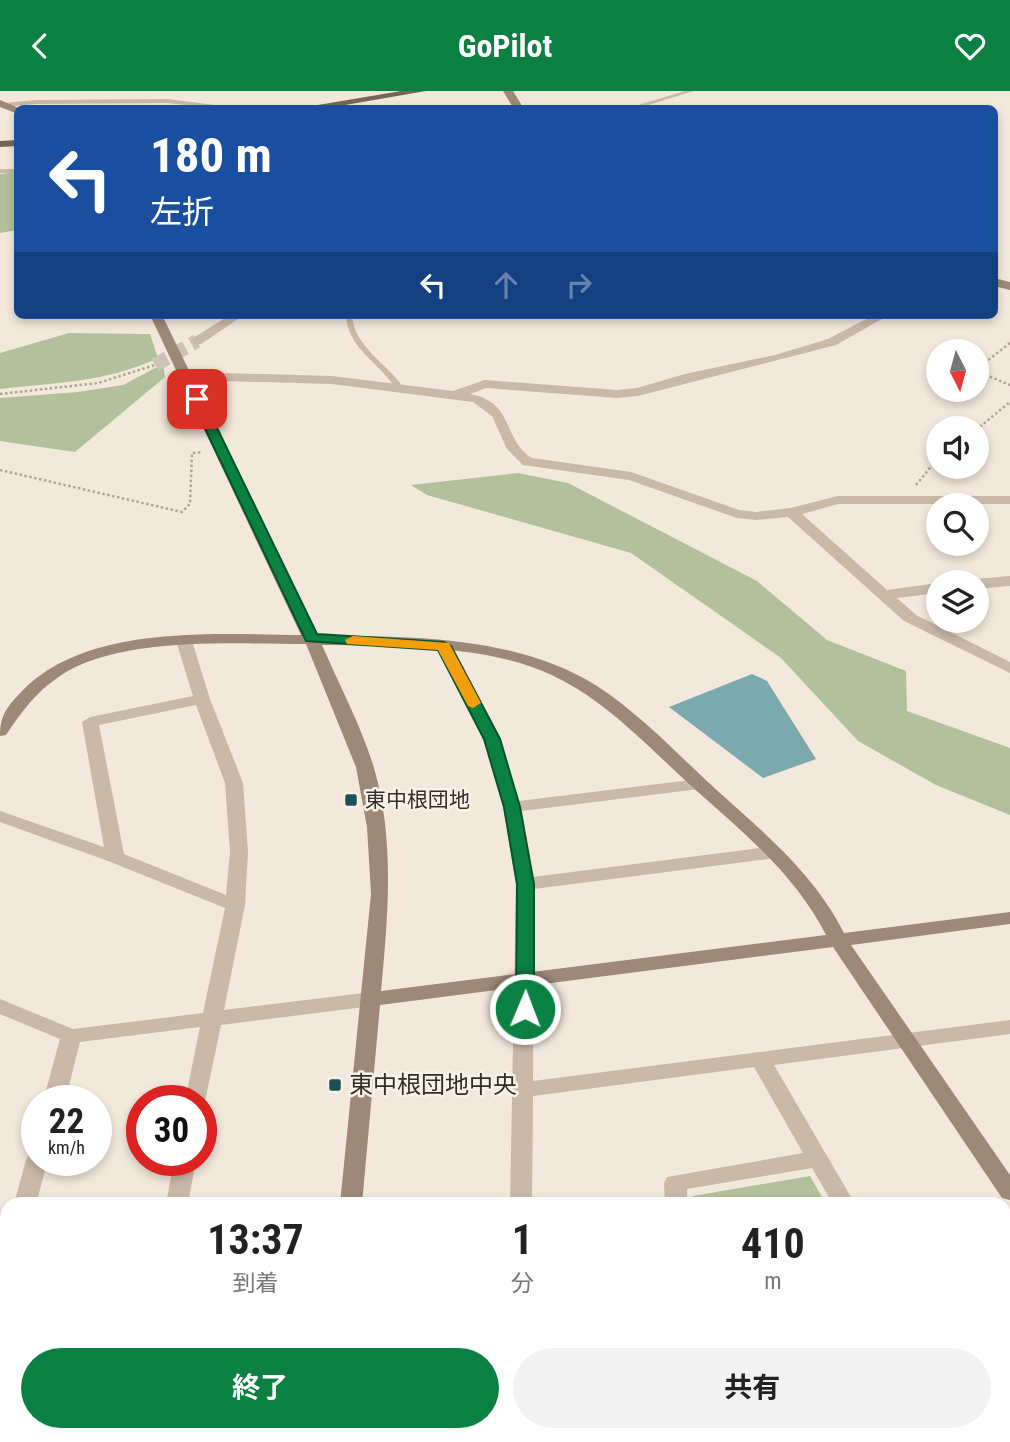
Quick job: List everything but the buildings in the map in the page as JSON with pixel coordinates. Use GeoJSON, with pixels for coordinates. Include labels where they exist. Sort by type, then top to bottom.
{"type":"FeatureCollection","features":[{"type":"Feature","properties":{"kind":"main road"},"geometry":{"type":"LineString","coordinates":[[326,105],[421,91]]}},
{"type":"Feature","properties":{"kind":"street"},"geometry":{"type":"LineString","coordinates":[[158,319],[312,638],[365,767],[372,799],[380,894],[352,1197]]}},
{"type":"Feature","properties":{"kind":"street"},"geometry":{"type":"LineString","coordinates":[[197,341],[232,319]]}},
{"type":"Feature","properties":{"kind":"street"},"geometry":{"type":"LineString","coordinates":[[455,395],[485,384],[617,394],[638,392],[832,342],[875,319]]}},
{"type":"Feature","properties":{"kind":"street"},"geometry":{"type":"LineString","coordinates":[[186,376],[270,377],[399,387],[477,399],[500,415],[519,459],[631,475],[721,511],[737,514],[756,516],[791,512],[838,500],[1010,500]]}},
{"type":"Feature","properties":{"kind":"street"},"geometry":{"type":"LineString","coordinates":[[791,512],[910,618],[1010,668]]}},
{"type":"Feature","properties":{"kind":"street"},"geometry":{"type":"LineString","coordinates":[[989,583],[1010,581]]}},
{"type":"Feature","properties":{"kind":"street"},"geometry":{"type":"LineString","coordinates":[[884,595],[926,590]]}},
{"type":"Feature","properties":{"kind":"street"},"geometry":{"type":"LineString","coordinates":[[0,731],[30,690],[53,673],[79,659],[144,644],[312,638],[444,646],[525,659],[584,684],[611,704],[775,852],[828,920],[838,940],[1010,1192]]}},
{"type":"Feature","properties":{"kind":"street"},"geometry":{"type":"LineString","coordinates":[[184,641],[202,699],[234,783],[239,852],[235,905],[200,1085]]}},
{"type":"Feature","properties":{"kind":"street"},"geometry":{"type":"LineString","coordinates":[[444,646],[492,739],[512,807],[525,884],[522,1197]]}},
{"type":"Feature","properties":{"kind":"street"},"geometry":{"type":"LineString","coordinates":[[115,857],[90,722],[202,699]]}},
{"type":"Feature","properties":{"kind":"street"},"geometry":{"type":"LineString","coordinates":[[512,807],[699,784]]}},
{"type":"Feature","properties":{"kind":"street"},"geometry":{"type":"LineString","coordinates":[[0,816],[115,857],[235,905]]}},
{"type":"Feature","properties":{"kind":"street"},"geometry":{"type":"LineString","coordinates":[[525,884],[775,852]]}},
{"type":"Feature","properties":{"kind":"street"},"geometry":{"type":"LineString","coordinates":[[0,1006],[71,1036],[526,982],[1010,918]]}},
{"type":"Feature","properties":{"kind":"street"},"geometry":{"type":"LineString","coordinates":[[523,1090],[905,1038],[1010,1027]]}},
{"type":"Feature","properties":{"kind":"street"},"geometry":{"type":"LineString","coordinates":[[58,1085],[71,1036]]}},
{"type":"Feature","properties":{"kind":"street"},"geometry":{"type":"LineString","coordinates":[[760,1059],[840,1197]]}},
{"type":"Feature","properties":{"kind":"street"},"geometry":{"type":"LineString","coordinates":[[676,1197],[675,1183],[818,1159]]}},
{"type":"Feature","properties":{"kind":"street"},"geometry":{"type":"LineString","coordinates":[[27,1197],[33,1176]]}},
{"type":"Feature","properties":{"kind":"street"},"geometry":{"type":"LineString","coordinates":[[178,1197],[182,1176]]}},
{"type":"Feature","properties":{"kind":"lane"},"geometry":{"type":"LineString","coordinates":[[641,105],[691,91]]}},
{"type":"Feature","properties":{"kind":"lane"},"geometry":{"type":"LineString","coordinates":[[1,104],[167,101],[206,105]]}},
{"type":"Feature","properties":{"kind":"lane"},"geometry":{"type":"LineString","coordinates":[[350,319],[351,329],[361,345],[399,387]]}},
{"type":"Feature","properties":{"kind":"path"},"geometry":{"type":"LineString","coordinates":[[1010,343],[982,365],[979,372],[1010,385]]}},
{"type":"Feature","properties":{"kind":"path"},"geometry":{"type":"LineString","coordinates":[[0,394],[93,386],[134,375],[155,365]]}},
{"type":"Feature","properties":{"kind":"path"},"geometry":{"type":"LineString","coordinates":[[989,419],[1010,402]]}},
{"type":"Feature","properties":{"kind":"path"},"geometry":{"type":"LineString","coordinates":[[0,470],[182,512],[190,504],[192,453],[222,451]]}},
{"type":"Feature","properties":{"kind":"path"},"geometry":{"type":"LineString","coordinates":[[911,500],[916,484],[926,472]]}},
{"type":"Feature","properties":{"kind":"green space"},"geometry":{"type":"Polygon","coordinates":[[[14,172],[14,231],[0,233],[0,174],[14,172]]]}},
{"type":"Feature","properties":{"kind":"green space"},"geometry":{"type":"Polygon","coordinates":[[[69,333],[150,334],[158,358],[100,377],[0,389],[0,353],[69,333]]]}},
{"type":"Feature","properties":{"kind":"green space"},"geometry":{"type":"Polygon","coordinates":[[[163,364],[165,377],[75,452],[0,441],[0,398],[78,392],[123,385],[163,364]]]}},
{"type":"Feature","properties":{"kind":"green space"},"geometry":{"type":"Polygon","coordinates":[[[518,473],[568,483],[757,581],[827,640],[906,671],[907,711],[1010,748],[1010,815],[936,785],[858,741],[781,658],[631,553],[427,495],[411,485],[518,473]]]}},
{"type":"Feature","properties":{"kind":"green space"},"geometry":{"type":"Polygon","coordinates":[[[810,1176],[822,1197],[693,1197],[810,1176]]]}},
{"type":"Feature","properties":{"kind":"water"},"geometry":{"type":"Polygon","coordinates":[[[752,674],[767,681],[816,759],[763,778],[669,707],[752,674]]]}},
{"type":"Feature","properties":{"kind":"tunnel"},"geometry":{"type":"LineString","coordinates":[[155,365],[197,341]]}},
{"type":"Feature","properties":{"kind":"slow traffic"},"geometry":{"type":"LineString","coordinates":[[353,640],[444,646],[473,703]]}},
{"type":"Feature","properties":{"kind":"place","name":"東中根団地"},"geometry":{"type":"Point","coordinates":[351,800]}},
{"type":"Feature","properties":{"kind":"place","name":"東中根団地中央"},"geometry":{"type":"Point","coordinates":[335,1085]}},
{"type":"Feature","properties":{"kind":"route"},"geometry":{"type":"LineString","coordinates":[[197,399],[312,638],[444,646],[492,739],[512,807],[525,884],[525,1009]]}}]}
